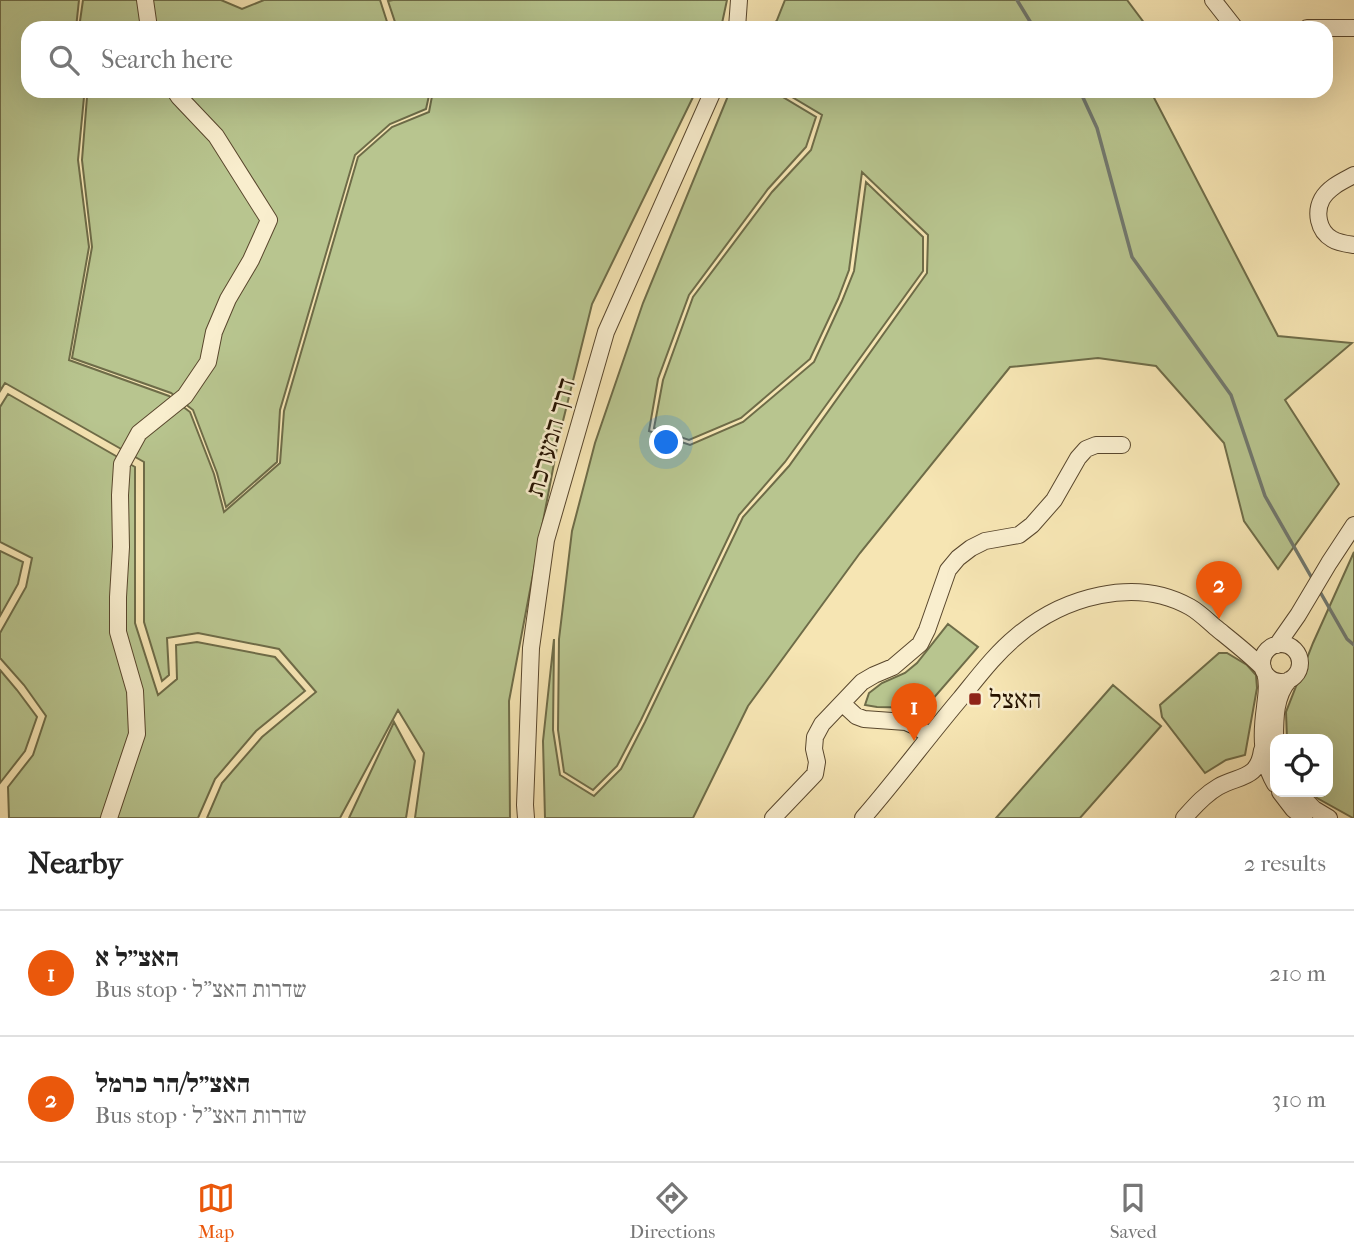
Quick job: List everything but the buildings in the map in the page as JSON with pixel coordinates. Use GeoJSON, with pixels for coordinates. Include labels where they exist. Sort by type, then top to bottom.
{"type":"FeatureCollection","features":[{"type":"Feature","properties":{"kind":"street"},"geometry":{"type":"LineString","coordinates":[[145,0],[148,21]]}},
{"type":"Feature","properties":{"kind":"street"},"geometry":{"type":"LineString","coordinates":[[738,21],[739,0]]}},
{"type":"Feature","properties":{"kind":"street"},"geometry":{"type":"LineString","coordinates":[[1213,0],[1230,21]]}},
{"type":"Feature","properties":{"kind":"street"},"geometry":{"type":"LineString","coordinates":[[1333,27],[1354,27]]}},
{"type":"Feature","properties":{"kind":"street"},"geometry":{"type":"LineString","coordinates":[[109,818],[137,734],[135,691],[118,632],[122,464],[139,433],[185,396],[208,362],[214,332],[228,299],[251,260],[269,220],[216,136],[180,98]]}},
{"type":"Feature","properties":{"kind":"street","name":"דרך המערכת"},"geometry":{"type":"LineString","coordinates":[[526,818],[531,648],[546,540],[606,331],[710,98]]}},
{"type":"Feature","properties":{"kind":"street"},"geometry":{"type":"LineString","coordinates":[[1348,178],[1332,188],[1322,199],[1318,220],[1331,239],[1354,245]]}},
{"type":"Feature","properties":{"kind":"street"},"geometry":{"type":"LineString","coordinates":[[773,818],[815,774],[815,737],[822,724],[862,682],[893,667],[920,645],[948,570],[958,558],[985,541],[1019,535],[1032,525],[1054,500],[1086,449],[1096,445],[1122,445]]}},
{"type":"Feature","properties":{"kind":"street"},"geometry":{"type":"LineString","coordinates":[[1184,818],[1198,802],[1218,787],[1248,774],[1258,766],[1268,686],[1262,659],[1305,604],[1354,525]]}},
{"type":"Feature","properties":{"kind":"street"},"geometry":{"type":"LineString","coordinates":[[863,818],[991,661],[1018,635],[1049,614],[1082,600],[1112,593],[1142,591],[1167,597],[1191,607],[1275,681],[1289,680]]}},
{"type":"Feature","properties":{"kind":"street"},"geometry":{"type":"LineString","coordinates":[[1296,652],[1296,632],[1305,604]]}},
{"type":"Feature","properties":{"kind":"street"},"geometry":{"type":"LineString","coordinates":[[1225,635],[1259,649],[1288,646],[1299,657],[1297,672],[1282,690],[1277,705],[1276,734]]}},
{"type":"Feature","properties":{"kind":"street"},"geometry":{"type":"LineString","coordinates":[[842,703],[856,716],[906,722],[930,736]]}},
{"type":"Feature","properties":{"kind":"street"},"geometry":{"type":"LineString","coordinates":[[1262,750],[1270,775]]}},
{"type":"Feature","properties":{"kind":"street"},"geometry":{"type":"LineString","coordinates":[[1248,774],[1263,776],[1270,781]]}},
{"type":"Feature","properties":{"kind":"street"},"geometry":{"type":"LineString","coordinates":[[1285,797],[1304,818]]}},
{"type":"Feature","properties":{"kind":"street"},"geometry":{"type":"LineString","coordinates":[[1302,797],[1314,810],[1329,818]]}},
{"type":"Feature","properties":{"kind":"green space"},"geometry":{"type":"Polygon","coordinates":[[[0,0],[79,0],[77,21],[21,21],[21,98],[84,98],[78,160],[89,247],[69,360],[169,396],[190,412],[214,474],[224,512],[280,463],[284,411],[358,157],[392,127],[429,112],[432,98],[693,98],[592,304],[559,437],[509,701],[510,818],[415,818],[424,753],[398,710],[340,818],[207,818],[222,783],[262,737],[316,692],[279,649],[198,633],[167,638],[169,675],[162,681],[144,622],[144,462],[5,383],[0,391],[0,0]]]}},
{"type":"Feature","properties":{"kind":"green space"},"geometry":{"type":"Polygon","coordinates":[[[83,0],[221,0],[242,9],[264,0],[380,0],[387,21],[80,21],[83,0]]]}},
{"type":"Feature","properties":{"kind":"green space"},"geometry":{"type":"Polygon","coordinates":[[[727,0],[722,21],[395,21],[388,1],[727,0]]]}},
{"type":"Feature","properties":{"kind":"green space"},"geometry":{"type":"Polygon","coordinates":[[[785,0],[1127,0],[1143,21],[776,21],[785,0]]]}},
{"type":"Feature","properties":{"kind":"green space"},"geometry":{"type":"Polygon","coordinates":[[[87,98],[428,98],[426,109],[390,124],[355,155],[280,410],[277,462],[226,507],[217,473],[193,410],[171,393],[72,358],[92,247],[82,160],[87,98]]]}},
{"type":"Feature","properties":{"kind":"green space"},"geometry":{"type":"Polygon","coordinates":[[[727,98],[784,98],[816,117],[806,147],[768,189],[689,295],[658,379],[649,431],[690,445],[743,422],[814,362],[854,271],[866,182],[923,237],[923,271],[785,462],[739,515],[617,766],[593,790],[564,772],[558,730],[559,639],[572,531],[595,443],[643,303],[727,98]]]}},
{"type":"Feature","properties":{"kind":"green space"},"geometry":{"type":"Polygon","coordinates":[[[794,98],[1154,98],[1278,336],[1352,343],[1285,400],[1339,484],[1278,569],[1244,521],[1224,443],[1156,366],[1098,358],[1010,367],[860,553],[748,706],[693,818],[545,818],[543,741],[554,639],[553,730],[560,775],[594,796],[621,769],[743,517],[789,466],[927,273],[928,235],[862,172],[849,270],[810,359],[741,418],[689,440],[654,428],[663,380],[693,297],[772,192],[811,150],[822,115],[794,98]]]}},
{"type":"Feature","properties":{"kind":"green space"},"geometry":{"type":"Polygon","coordinates":[[[8,394],[135,467],[135,623],[158,695],[177,679],[176,645],[197,642],[275,657],[305,691],[256,731],[215,779],[198,818],[9,818],[8,787],[33,755],[46,716],[0,658],[0,633],[26,587],[32,558],[0,542],[0,407],[8,394]]]}},
{"type":"Feature","properties":{"kind":"green space"},"geometry":{"type":"Polygon","coordinates":[[[0,551],[23,562],[18,584],[0,616],[0,551]]]}},
{"type":"Feature","properties":{"kind":"green space"},"geometry":{"type":"Polygon","coordinates":[[[1354,552],[1354,818],[1316,797],[1333,797],[1333,734],[1287,734],[1286,712],[1313,643],[1354,552]]]}},
{"type":"Feature","properties":{"kind":"green space"},"geometry":{"type":"Polygon","coordinates":[[[948,624],[978,647],[925,708],[865,705],[869,693],[882,683],[905,673],[917,663],[948,624]]]}},
{"type":"Feature","properties":{"kind":"green space"},"geometry":{"type":"Polygon","coordinates":[[[1219,653],[1227,653],[1247,665],[1256,675],[1257,688],[1245,755],[1226,760],[1205,773],[1162,717],[1160,705],[1219,653]]]}},
{"type":"Feature","properties":{"kind":"green space"},"geometry":{"type":"Polygon","coordinates":[[[0,670],[37,717],[25,751],[0,783],[0,670]]]}},
{"type":"Feature","properties":{"kind":"green space"},"geometry":{"type":"Polygon","coordinates":[[[1113,685],[1161,726],[1080,818],[996,818],[1113,685]]]}},
{"type":"Feature","properties":{"kind":"green space"},"geometry":{"type":"Polygon","coordinates":[[[394,722],[415,761],[406,818],[349,818],[394,722]]]}},
{"type":"Feature","properties":{"kind":"waterway"},"geometry":{"type":"LineString","coordinates":[[1017,0],[1030,21]]}},
{"type":"Feature","properties":{"kind":"waterway"},"geometry":{"type":"LineString","coordinates":[[1083,98],[1097,128],[1132,257],[1231,395],[1265,496],[1313,580]]}},
{"type":"Feature","properties":{"kind":"waterway"},"geometry":{"type":"LineString","coordinates":[[1319,590],[1347,639],[1354,645]]}},
{"type":"Feature","properties":{"kind":"place","name":"האצ״ל/הר כרמל"},"geometry":{"type":"Point","coordinates":[1219,619]}},
{"type":"Feature","properties":{"kind":"place","name":"האצל"},"geometry":{"type":"Point","coordinates":[975,699]}},
{"type":"Feature","properties":{"kind":"place","name":"האצ״ל א"},"geometry":{"type":"Point","coordinates":[914,741]}}]}
